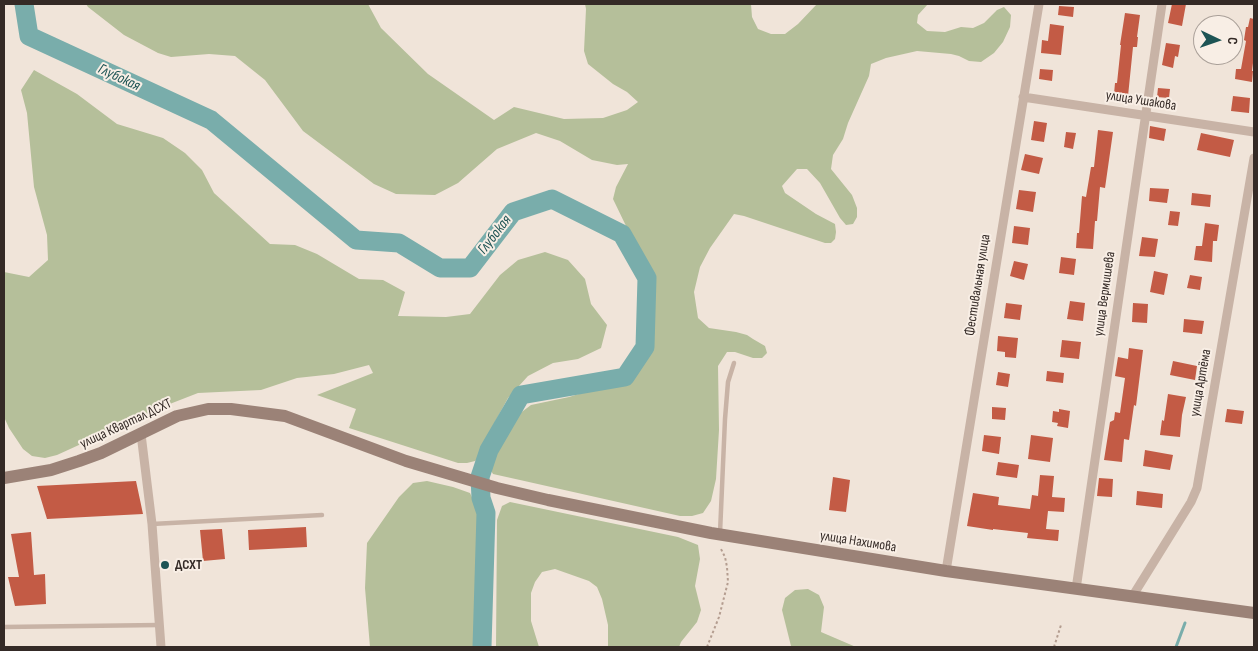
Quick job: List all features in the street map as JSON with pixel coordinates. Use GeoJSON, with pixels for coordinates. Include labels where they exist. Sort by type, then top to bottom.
{"type":"FeatureCollection","features":[{"type":"Feature","properties":{"kind":"street","name":"Фестивальная улица"},"geometry":{"type":"LineString","coordinates":[[946,572],[1039,4]]}},
{"type":"Feature","properties":{"kind":"street","name":"улица Вермишева"},"geometry":{"type":"LineString","coordinates":[[1076,589],[1162,4]]}},
{"type":"Feature","properties":{"kind":"street","name":"улица Ушакова"},"geometry":{"type":"LineString","coordinates":[[1023,97],[1254,132]]}},
{"type":"Feature","properties":{"kind":"street","name":"улица Артёма"},"geometry":{"type":"LineString","coordinates":[[1132,597],[1192,502],[1197,488],[1254,158]]}},
{"type":"Feature","properties":{"kind":"street","name":"улица Квартал ДСХТ"},"geometry":{"type":"LineString","coordinates":[[4,478],[51,470],[101,454],[167,420],[208,409],[231,409],[273,414],[295,419],[406,460],[462,478]]}},
{"type":"Feature","properties":{"kind":"street"},"geometry":{"type":"LineString","coordinates":[[141,434],[152,524],[161,647]]}},
{"type":"Feature","properties":{"kind":"street","name":"улица Нахимова"},"geometry":{"type":"LineString","coordinates":[[462,478],[557,502],[720,534],[946,572],[1254,613]]}},
{"type":"Feature","properties":{"kind":"lane"},"geometry":{"type":"LineString","coordinates":[[720,534],[728,382],[734,363]]}},
{"type":"Feature","properties":{"kind":"lane"},"geometry":{"type":"LineString","coordinates":[[152,524],[322,515]]}},
{"type":"Feature","properties":{"kind":"lane"},"geometry":{"type":"LineString","coordinates":[[4,626],[159,625]]}},
{"type":"Feature","properties":{"kind":"path"},"geometry":{"type":"LineString","coordinates":[[707,647],[719,617],[728,582],[725,557],[720,547],[720,534]]}},
{"type":"Feature","properties":{"kind":"path"},"geometry":{"type":"LineString","coordinates":[[1054,647],[1061,625]]}},
{"type":"Feature","properties":{"kind":"green space"},"geometry":{"type":"Polygon","coordinates":[[[86,4],[368,4],[381,28],[428,74],[494,120],[514,107],[564,119],[603,118],[627,110],[638,102],[588,64],[584,51],[585,4],[751,4],[752,17],[758,29],[771,34],[785,34],[798,24],[817,4],[928,4],[918,15],[917,23],[927,31],[945,32],[961,27],[973,28],[984,23],[997,10],[1004,7],[1011,15],[1010,27],[1003,42],[994,53],[981,62],[969,61],[951,54],[917,51],[886,58],[871,64],[869,76],[843,139],[833,155],[831,169],[852,195],[857,208],[857,217],[853,224],[846,225],[840,218],[820,183],[807,169],[797,169],[782,186],[785,193],[816,214],[835,224],[835,239],[831,243],[825,243],[734,214],[710,248],[700,267],[694,292],[698,318],[709,328],[747,335],[765,346],[767,353],[762,358],[753,358],[735,352],[727,352],[718,366],[719,430],[716,479],[711,501],[703,513],[692,516],[680,516],[493,474],[490,469],[503,435],[519,414],[531,405],[569,397],[628,379],[640,365],[653,339],[652,279],[647,260],[627,228],[613,199],[616,187],[628,164],[617,165],[592,160],[560,141],[536,133],[497,149],[458,183],[435,195],[396,194],[374,184],[303,131],[265,80],[235,56],[209,54],[171,57],[158,53],[124,35],[86,4]]]}},
{"type":"Feature","properties":{"kind":"green space"},"geometry":{"type":"Polygon","coordinates":[[[34,70],[77,94],[117,124],[163,138],[185,153],[202,170],[214,193],[270,244],[295,245],[317,254],[359,279],[383,280],[405,292],[398,316],[446,317],[470,314],[500,275],[518,260],[545,252],[568,260],[585,279],[591,304],[607,325],[601,348],[578,359],[553,363],[528,376],[508,398],[479,458],[467,463],[458,463],[349,428],[356,409],[317,395],[373,373],[369,365],[334,374],[297,378],[261,390],[198,393],[162,407],[57,455],[45,458],[32,456],[23,449],[4,417],[4,272],[29,277],[48,260],[47,235],[34,187],[27,113],[21,90],[34,70]]]}},
{"type":"Feature","properties":{"kind":"green space"},"geometry":{"type":"Polygon","coordinates":[[[427,481],[470,493],[476,506],[479,529],[476,647],[370,647],[365,588],[367,543],[399,497],[413,483],[427,481]]]}},
{"type":"Feature","properties":{"kind":"green space"},"geometry":{"type":"Polygon","coordinates":[[[510,502],[678,537],[698,545],[700,559],[695,586],[701,610],[697,622],[679,647],[608,647],[608,625],[597,587],[589,581],[555,569],[542,572],[535,582],[531,593],[531,621],[539,647],[496,647],[497,520],[502,506],[510,502]]]}},
{"type":"Feature","properties":{"kind":"green space"},"geometry":{"type":"Polygon","coordinates":[[[808,589],[819,595],[824,607],[821,632],[856,647],[790,647],[782,610],[785,598],[795,590],[808,589]]]}},
{"type":"Feature","properties":{"kind":"building"},"geometry":{"type":"Polygon","coordinates":[[[1172,4],[1186,4],[1182,26],[1168,23],[1172,4]]]}},
{"type":"Feature","properties":{"kind":"building"},"geometry":{"type":"Polygon","coordinates":[[[1059,6],[1074,7],[1073,17],[1058,15],[1059,6]]]}},
{"type":"Feature","properties":{"kind":"building"},"geometry":{"type":"Polygon","coordinates":[[[1125,13],[1140,15],[1137,47],[1133,47],[1128,96],[1114,94],[1125,13]]]}},
{"type":"Feature","properties":{"kind":"building"},"geometry":{"type":"Polygon","coordinates":[[[1250,18],[1254,19],[1252,82],[1235,79],[1236,69],[1241,69],[1243,65],[1246,41],[1244,40],[1246,27],[1248,27],[1250,18]]]}},
{"type":"Feature","properties":{"kind":"building"},"geometry":{"type":"Polygon","coordinates":[[[1050,24],[1064,26],[1061,55],[1041,53],[1042,40],[1048,41],[1050,24]]]}},
{"type":"Feature","properties":{"kind":"building"},"geometry":{"type":"Polygon","coordinates":[[[1166,43],[1180,45],[1178,57],[1175,56],[1173,68],[1162,65],[1166,43]]]}},
{"type":"Feature","properties":{"kind":"building"},"geometry":{"type":"Polygon","coordinates":[[[1040,69],[1053,70],[1052,81],[1039,79],[1040,69]]]}},
{"type":"Feature","properties":{"kind":"building"},"geometry":{"type":"Polygon","coordinates":[[[1158,88],[1170,89],[1169,98],[1157,97],[1158,88]]]}},
{"type":"Feature","properties":{"kind":"building"},"geometry":{"type":"Polygon","coordinates":[[[1233,96],[1250,98],[1249,113],[1231,111],[1233,96]]]}},
{"type":"Feature","properties":{"kind":"building"},"geometry":{"type":"Polygon","coordinates":[[[1034,121],[1047,123],[1044,142],[1031,140],[1034,121]]]}},
{"type":"Feature","properties":{"kind":"building"},"geometry":{"type":"Polygon","coordinates":[[[1150,126],[1166,129],[1164,141],[1149,138],[1150,126]]]}},
{"type":"Feature","properties":{"kind":"building"},"geometry":{"type":"Polygon","coordinates":[[[1098,130],[1113,132],[1105,188],[1100,187],[1093,249],[1076,248],[1082,196],[1086,197],[1091,167],[1094,167],[1098,130]]]}},
{"type":"Feature","properties":{"kind":"building"},"geometry":{"type":"Polygon","coordinates":[[[1066,132],[1076,133],[1073,149],[1064,147],[1066,132]]]}},
{"type":"Feature","properties":{"kind":"building"},"geometry":{"type":"Polygon","coordinates":[[[1201,133],[1234,140],[1230,157],[1197,150],[1201,133]]]}},
{"type":"Feature","properties":{"kind":"building"},"geometry":{"type":"Polygon","coordinates":[[[1025,154],[1043,158],[1039,174],[1021,170],[1025,154]]]}},
{"type":"Feature","properties":{"kind":"building"},"geometry":{"type":"Polygon","coordinates":[[[1150,188],[1169,189],[1167,203],[1149,201],[1150,188]]]}},
{"type":"Feature","properties":{"kind":"building"},"geometry":{"type":"Polygon","coordinates":[[[1019,190],[1036,192],[1033,212],[1016,209],[1019,190]]]}},
{"type":"Feature","properties":{"kind":"building"},"geometry":{"type":"Polygon","coordinates":[[[1192,193],[1211,195],[1210,207],[1191,205],[1192,193]]]}},
{"type":"Feature","properties":{"kind":"building"},"geometry":{"type":"Polygon","coordinates":[[[1170,211],[1180,212],[1178,226],[1168,225],[1170,211]]]}},
{"type":"Feature","properties":{"kind":"building"},"geometry":{"type":"Polygon","coordinates":[[[1205,223],[1219,225],[1217,241],[1213,241],[1212,262],[1194,260],[1196,246],[1202,246],[1205,223]]]}},
{"type":"Feature","properties":{"kind":"building"},"geometry":{"type":"Polygon","coordinates":[[[1014,226],[1030,228],[1028,245],[1012,243],[1014,226]]]}},
{"type":"Feature","properties":{"kind":"building"},"geometry":{"type":"Polygon","coordinates":[[[1142,237],[1158,239],[1155,257],[1139,256],[1142,237]]]}},
{"type":"Feature","properties":{"kind":"building"},"geometry":{"type":"Polygon","coordinates":[[[1061,257],[1076,259],[1074,275],[1059,273],[1061,257]]]}},
{"type":"Feature","properties":{"kind":"building"},"geometry":{"type":"Polygon","coordinates":[[[1014,261],[1028,264],[1024,280],[1010,276],[1014,261]]]}},
{"type":"Feature","properties":{"kind":"building"},"geometry":{"type":"Polygon","coordinates":[[[1154,271],[1168,274],[1164,295],[1150,292],[1154,271]]]}},
{"type":"Feature","properties":{"kind":"building"},"geometry":{"type":"Polygon","coordinates":[[[1190,275],[1202,277],[1200,290],[1187,288],[1190,275]]]}},
{"type":"Feature","properties":{"kind":"building"},"geometry":{"type":"Polygon","coordinates":[[[1070,301],[1085,303],[1083,321],[1067,319],[1070,301]]]}},
{"type":"Feature","properties":{"kind":"building"},"geometry":{"type":"Polygon","coordinates":[[[1006,303],[1022,305],[1020,320],[1004,318],[1006,303]]]}},
{"type":"Feature","properties":{"kind":"building"},"geometry":{"type":"Polygon","coordinates":[[[1133,303],[1148,304],[1147,323],[1132,322],[1133,303]]]}},
{"type":"Feature","properties":{"kind":"building"},"geometry":{"type":"Polygon","coordinates":[[[1184,319],[1204,321],[1202,334],[1183,332],[1184,319]]]}},
{"type":"Feature","properties":{"kind":"building"},"geometry":{"type":"Polygon","coordinates":[[[998,336],[1018,338],[1016,358],[1005,357],[1005,352],[997,351],[998,336]]]}},
{"type":"Feature","properties":{"kind":"building"},"geometry":{"type":"Polygon","coordinates":[[[1062,340],[1081,342],[1079,359],[1060,357],[1062,340]]]}},
{"type":"Feature","properties":{"kind":"building"},"geometry":{"type":"Polygon","coordinates":[[[1129,348],[1143,350],[1136,406],[1134,405],[1129,440],[1124,439],[1122,462],[1104,460],[1110,422],[1114,420],[1115,412],[1120,413],[1125,378],[1115,376],[1118,357],[1128,359],[1129,348]]]}},
{"type":"Feature","properties":{"kind":"building"},"geometry":{"type":"Polygon","coordinates":[[[1173,361],[1197,366],[1195,380],[1170,375],[1173,361]]]}},
{"type":"Feature","properties":{"kind":"building"},"geometry":{"type":"Polygon","coordinates":[[[1047,371],[1064,373],[1063,383],[1046,381],[1047,371]]]}},
{"type":"Feature","properties":{"kind":"building"},"geometry":{"type":"Polygon","coordinates":[[[998,372],[1010,374],[1008,387],[996,385],[998,372]]]}},
{"type":"Feature","properties":{"kind":"building"},"geometry":{"type":"Polygon","coordinates":[[[1168,394],[1186,397],[1180,437],[1160,435],[1168,394]]]}},
{"type":"Feature","properties":{"kind":"building"},"geometry":{"type":"Polygon","coordinates":[[[992,407],[1006,408],[1005,420],[992,419],[992,407]]]}},
{"type":"Feature","properties":{"kind":"building"},"geometry":{"type":"Polygon","coordinates":[[[1059,409],[1070,411],[1068,428],[1057,426],[1058,423],[1052,422],[1053,411],[1059,412],[1059,409]]]}},
{"type":"Feature","properties":{"kind":"building"},"geometry":{"type":"Polygon","coordinates":[[[1227,409],[1244,411],[1242,424],[1225,422],[1227,409]]]}},
{"type":"Feature","properties":{"kind":"building"},"geometry":{"type":"Polygon","coordinates":[[[984,435],[1001,437],[999,454],[982,451],[984,435]]]}},
{"type":"Feature","properties":{"kind":"building"},"geometry":{"type":"Polygon","coordinates":[[[1031,435],[1053,438],[1050,462],[1028,459],[1031,435]]]}},
{"type":"Feature","properties":{"kind":"building"},"geometry":{"type":"Polygon","coordinates":[[[1145,450],[1173,455],[1170,470],[1143,466],[1145,450]]]}},
{"type":"Feature","properties":{"kind":"building"},"geometry":{"type":"Polygon","coordinates":[[[998,462],[1019,465],[1017,478],[996,475],[998,462]]]}},
{"type":"Feature","properties":{"kind":"building"},"geometry":{"type":"Polygon","coordinates":[[[1040,475],[1054,476],[1052,497],[1065,498],[1064,512],[1048,511],[1046,529],[1059,530],[1058,541],[1027,538],[1028,533],[967,526],[973,493],[999,497],[998,505],[1030,509],[1032,495],[1038,496],[1040,475]]]}},
{"type":"Feature","properties":{"kind":"building"},"geometry":{"type":"Polygon","coordinates":[[[833,477],[850,480],[846,512],[829,510],[833,477]]]}},
{"type":"Feature","properties":{"kind":"building"},"geometry":{"type":"Polygon","coordinates":[[[1099,478],[1113,479],[1112,497],[1097,496],[1099,478]]]}},
{"type":"Feature","properties":{"kind":"building"},"geometry":{"type":"Polygon","coordinates":[[[136,481],[143,514],[47,519],[37,486],[136,481]]]}},
{"type":"Feature","properties":{"kind":"building"},"geometry":{"type":"Polygon","coordinates":[[[1137,491],[1163,494],[1162,508],[1136,505],[1137,491]]]}},
{"type":"Feature","properties":{"kind":"building"},"geometry":{"type":"Polygon","coordinates":[[[306,527],[307,547],[249,550],[248,530],[306,527]]]}},
{"type":"Feature","properties":{"kind":"building"},"geometry":{"type":"Polygon","coordinates":[[[222,529],[225,559],[203,561],[200,530],[222,529]]]}},
{"type":"Feature","properties":{"kind":"building"},"geometry":{"type":"Polygon","coordinates":[[[31,532],[34,575],[45,574],[46,604],[15,606],[8,577],[19,577],[11,534],[31,532]]]}},
{"type":"Feature","properties":{"kind":"waterway","name":"Глубокая"},"geometry":{"type":"LineString","coordinates":[[24,4],[29,36],[211,120],[356,240],[399,243],[440,268],[470,268],[513,212],[552,199],[622,234],[647,278],[645,347],[625,377],[521,395],[489,450],[480,477],[481,498],[486,513],[482,647]]}},
{"type":"Feature","properties":{"kind":"waterway"},"geometry":{"type":"LineString","coordinates":[[1176,647],[1185,623]]}},
{"type":"Feature","properties":{"kind":"place","name":"ДСХТ"},"geometry":{"type":"Point","coordinates":[165,565]}}]}
